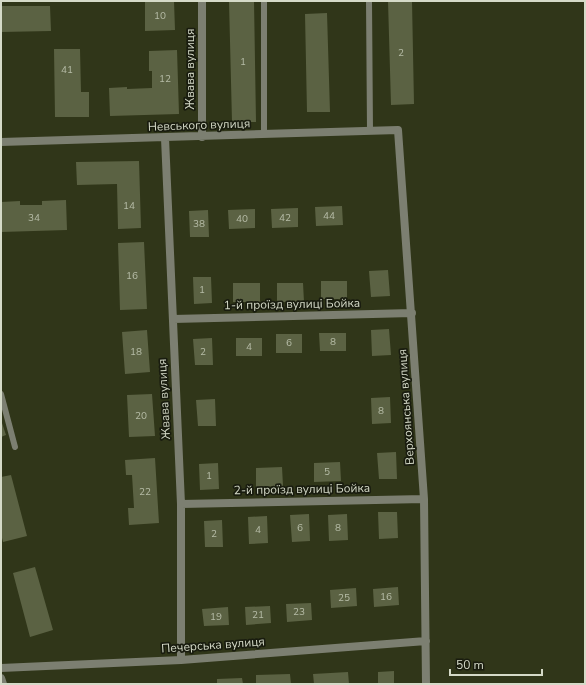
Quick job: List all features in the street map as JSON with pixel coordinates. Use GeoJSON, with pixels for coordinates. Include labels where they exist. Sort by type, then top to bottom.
{"type":"FeatureCollection","features":[{"type":"Feature","properties":{"kind":"street","name":"Жвава вулиця"},"geometry":{"type":"LineString","coordinates":[[202,1],[202,137]]}},
{"type":"Feature","properties":{"kind":"street","name":"Невського вулиця"},"geometry":{"type":"LineString","coordinates":[[1,142],[398,130]]}},
{"type":"Feature","properties":{"kind":"street","name":"Верхоянська вулиця"},"geometry":{"type":"LineString","coordinates":[[398,130],[424,499],[426,684]]}},
{"type":"Feature","properties":{"kind":"street","name":"Жвава вулиця"},"geometry":{"type":"LineString","coordinates":[[165,138],[181,504],[181,660]]}},
{"type":"Feature","properties":{"kind":"street","name":"1-й проїзд вулиці Бойка"},"geometry":{"type":"LineString","coordinates":[[173,319],[412,313]]}},
{"type":"Feature","properties":{"kind":"street","name":"2-й проїзд вулиці Бойка"},"geometry":{"type":"LineString","coordinates":[[181,504],[424,499]]}},
{"type":"Feature","properties":{"kind":"street","name":"Печерська вулиця"},"geometry":{"type":"LineString","coordinates":[[1,668],[181,660],[426,642]]}},
{"type":"Feature","properties":{"kind":"street"},"geometry":{"type":"LineString","coordinates":[[1,678],[2,684]]}},
{"type":"Feature","properties":{"kind":"lane"},"geometry":{"type":"LineString","coordinates":[[264,1],[264,134]]}},
{"type":"Feature","properties":{"kind":"lane"},"geometry":{"type":"LineString","coordinates":[[369,1],[370,131]]}},
{"type":"Feature","properties":{"kind":"lane"},"geometry":{"type":"LineString","coordinates":[[1,394],[15,447]]}},
{"type":"Feature","properties":{"kind":"building"},"geometry":{"type":"Polygon","coordinates":[[[145,1],[174,1],[175,30],[145,31],[145,1]]]}},
{"type":"Feature","properties":{"kind":"building"},"geometry":{"type":"Polygon","coordinates":[[[229,1],[254,1],[256,122],[232,122],[229,1]]]}},
{"type":"Feature","properties":{"kind":"building"},"geometry":{"type":"Polygon","coordinates":[[[388,1],[412,1],[414,104],[391,105],[388,1]]]}},
{"type":"Feature","properties":{"kind":"building"},"geometry":{"type":"Polygon","coordinates":[[[1,6],[50,6],[51,31],[1,32],[1,6]]]}},
{"type":"Feature","properties":{"kind":"building"},"geometry":{"type":"Polygon","coordinates":[[[327,13],[330,112],[307,112],[305,14],[327,13]]]}},
{"type":"Feature","properties":{"kind":"building"},"geometry":{"type":"Polygon","coordinates":[[[54,49],[80,49],[81,92],[89,92],[89,117],[55,117],[54,49]]]}},
{"type":"Feature","properties":{"kind":"building"},"geometry":{"type":"Polygon","coordinates":[[[177,50],[179,114],[110,116],[109,88],[152,88],[152,71],[149,71],[149,51],[177,50]]]}},
{"type":"Feature","properties":{"kind":"building"},"geometry":{"type":"Polygon","coordinates":[[[139,161],[141,228],[118,229],[117,184],[77,185],[76,162],[139,161]]]}},
{"type":"Feature","properties":{"kind":"building"},"geometry":{"type":"Polygon","coordinates":[[[66,200],[67,230],[1,232],[1,202],[20,201],[20,205],[42,205],[42,201],[66,200]]]}},
{"type":"Feature","properties":{"kind":"building"},"geometry":{"type":"Polygon","coordinates":[[[342,206],[343,225],[316,226],[315,207],[342,206]]]}},
{"type":"Feature","properties":{"kind":"building"},"geometry":{"type":"Polygon","coordinates":[[[298,208],[298,227],[272,228],[271,209],[298,208]]]}},
{"type":"Feature","properties":{"kind":"building"},"geometry":{"type":"Polygon","coordinates":[[[255,209],[255,228],[229,229],[228,210],[255,209]]]}},
{"type":"Feature","properties":{"kind":"building"},"geometry":{"type":"Polygon","coordinates":[[[208,210],[209,237],[190,237],[189,211],[208,210]]]}},
{"type":"Feature","properties":{"kind":"building"},"geometry":{"type":"Polygon","coordinates":[[[144,242],[147,309],[120,310],[118,243],[144,242]]]}},
{"type":"Feature","properties":{"kind":"building"},"geometry":{"type":"Polygon","coordinates":[[[388,270],[390,296],[371,297],[369,271],[388,270]]]}},
{"type":"Feature","properties":{"kind":"building"},"geometry":{"type":"Polygon","coordinates":[[[193,277],[211,277],[212,303],[194,304],[193,277]]]}},
{"type":"Feature","properties":{"kind":"building"},"geometry":{"type":"Polygon","coordinates":[[[321,281],[347,281],[347,299],[321,299],[321,281]]]}},
{"type":"Feature","properties":{"kind":"building"},"geometry":{"type":"Polygon","coordinates":[[[233,283],[260,283],[260,302],[233,302],[233,283]]]}},
{"type":"Feature","properties":{"kind":"building"},"geometry":{"type":"Polygon","coordinates":[[[277,283],[303,283],[304,302],[277,302],[277,283]]]}},
{"type":"Feature","properties":{"kind":"building"},"geometry":{"type":"Polygon","coordinates":[[[389,329],[391,355],[372,356],[371,330],[389,329]]]}},
{"type":"Feature","properties":{"kind":"building"},"geometry":{"type":"Polygon","coordinates":[[[147,330],[150,372],[125,374],[122,332],[147,330]]]}},
{"type":"Feature","properties":{"kind":"building"},"geometry":{"type":"Polygon","coordinates":[[[319,333],[346,333],[346,351],[320,351],[319,333]]]}},
{"type":"Feature","properties":{"kind":"building"},"geometry":{"type":"Polygon","coordinates":[[[276,334],[302,334],[302,353],[276,353],[276,334]]]}},
{"type":"Feature","properties":{"kind":"building"},"geometry":{"type":"Polygon","coordinates":[[[212,338],[213,365],[195,365],[193,339],[212,338]]]}},
{"type":"Feature","properties":{"kind":"building"},"geometry":{"type":"Polygon","coordinates":[[[236,338],[262,338],[262,356],[236,356],[236,338]]]}},
{"type":"Feature","properties":{"kind":"building"},"geometry":{"type":"Polygon","coordinates":[[[152,394],[155,436],[129,437],[127,395],[152,394]]]}},
{"type":"Feature","properties":{"kind":"building"},"geometry":{"type":"Polygon","coordinates":[[[390,397],[391,423],[372,424],[371,398],[390,397]]]}},
{"type":"Feature","properties":{"kind":"building"},"geometry":{"type":"Polygon","coordinates":[[[215,399],[216,426],[198,426],[196,400],[215,399]]]}},
{"type":"Feature","properties":{"kind":"building"},"geometry":{"type":"Polygon","coordinates":[[[1,420],[6,435],[1,437],[1,420]]]}},
{"type":"Feature","properties":{"kind":"building"},"geometry":{"type":"Polygon","coordinates":[[[396,452],[397,479],[379,479],[377,453],[396,452]]]}},
{"type":"Feature","properties":{"kind":"building"},"geometry":{"type":"Polygon","coordinates":[[[155,458],[159,523],[129,525],[128,508],[134,508],[132,475],[126,475],[125,460],[155,458]]]}},
{"type":"Feature","properties":{"kind":"building"},"geometry":{"type":"Polygon","coordinates":[[[340,462],[341,481],[314,482],[314,463],[340,462]]]}},
{"type":"Feature","properties":{"kind":"building"},"geometry":{"type":"Polygon","coordinates":[[[218,463],[219,489],[200,490],[199,464],[218,463]]]}},
{"type":"Feature","properties":{"kind":"building"},"geometry":{"type":"Polygon","coordinates":[[[282,467],[283,486],[256,487],[256,468],[282,467]]]}},
{"type":"Feature","properties":{"kind":"building"},"geometry":{"type":"Polygon","coordinates":[[[11,475],[27,536],[3,542],[1,534],[1,477],[11,475]]]}},
{"type":"Feature","properties":{"kind":"building"},"geometry":{"type":"Polygon","coordinates":[[[378,512],[397,512],[398,538],[379,539],[378,512]]]}},
{"type":"Feature","properties":{"kind":"building"},"geometry":{"type":"Polygon","coordinates":[[[309,514],[310,541],[292,542],[290,515],[309,514]]]}},
{"type":"Feature","properties":{"kind":"building"},"geometry":{"type":"Polygon","coordinates":[[[347,514],[348,540],[329,541],[328,515],[347,514]]]}},
{"type":"Feature","properties":{"kind":"building"},"geometry":{"type":"Polygon","coordinates":[[[267,516],[268,543],[249,544],[248,517],[267,516]]]}},
{"type":"Feature","properties":{"kind":"building"},"geometry":{"type":"Polygon","coordinates":[[[222,520],[223,547],[205,547],[204,521],[222,520]]]}},
{"type":"Feature","properties":{"kind":"building"},"geometry":{"type":"Polygon","coordinates":[[[35,567],[53,630],[30,637],[13,573],[35,567]]]}},
{"type":"Feature","properties":{"kind":"building"},"geometry":{"type":"Polygon","coordinates":[[[398,587],[399,605],[374,607],[373,589],[398,587]]]}},
{"type":"Feature","properties":{"kind":"building"},"geometry":{"type":"Polygon","coordinates":[[[356,588],[357,606],[331,608],[330,590],[356,588]]]}},
{"type":"Feature","properties":{"kind":"building"},"geometry":{"type":"Polygon","coordinates":[[[311,603],[312,620],[287,622],[286,604],[311,603]]]}},
{"type":"Feature","properties":{"kind":"building"},"geometry":{"type":"Polygon","coordinates":[[[270,606],[271,623],[246,625],[245,607],[270,606]]]}},
{"type":"Feature","properties":{"kind":"building"},"geometry":{"type":"Polygon","coordinates":[[[228,607],[229,625],[204,626],[202,609],[228,607]]]}},
{"type":"Feature","properties":{"kind":"building"},"geometry":{"type":"Polygon","coordinates":[[[394,671],[394,684],[378,684],[378,672],[394,671]]]}},
{"type":"Feature","properties":{"kind":"building"},"geometry":{"type":"Polygon","coordinates":[[[348,672],[349,684],[314,684],[313,674],[348,672]]]}},
{"type":"Feature","properties":{"kind":"building"},"geometry":{"type":"Polygon","coordinates":[[[290,674],[291,684],[256,684],[256,675],[290,674]]]}},
{"type":"Feature","properties":{"kind":"building"},"geometry":{"type":"Polygon","coordinates":[[[242,678],[243,684],[217,684],[217,679],[242,678]]]}}]}
